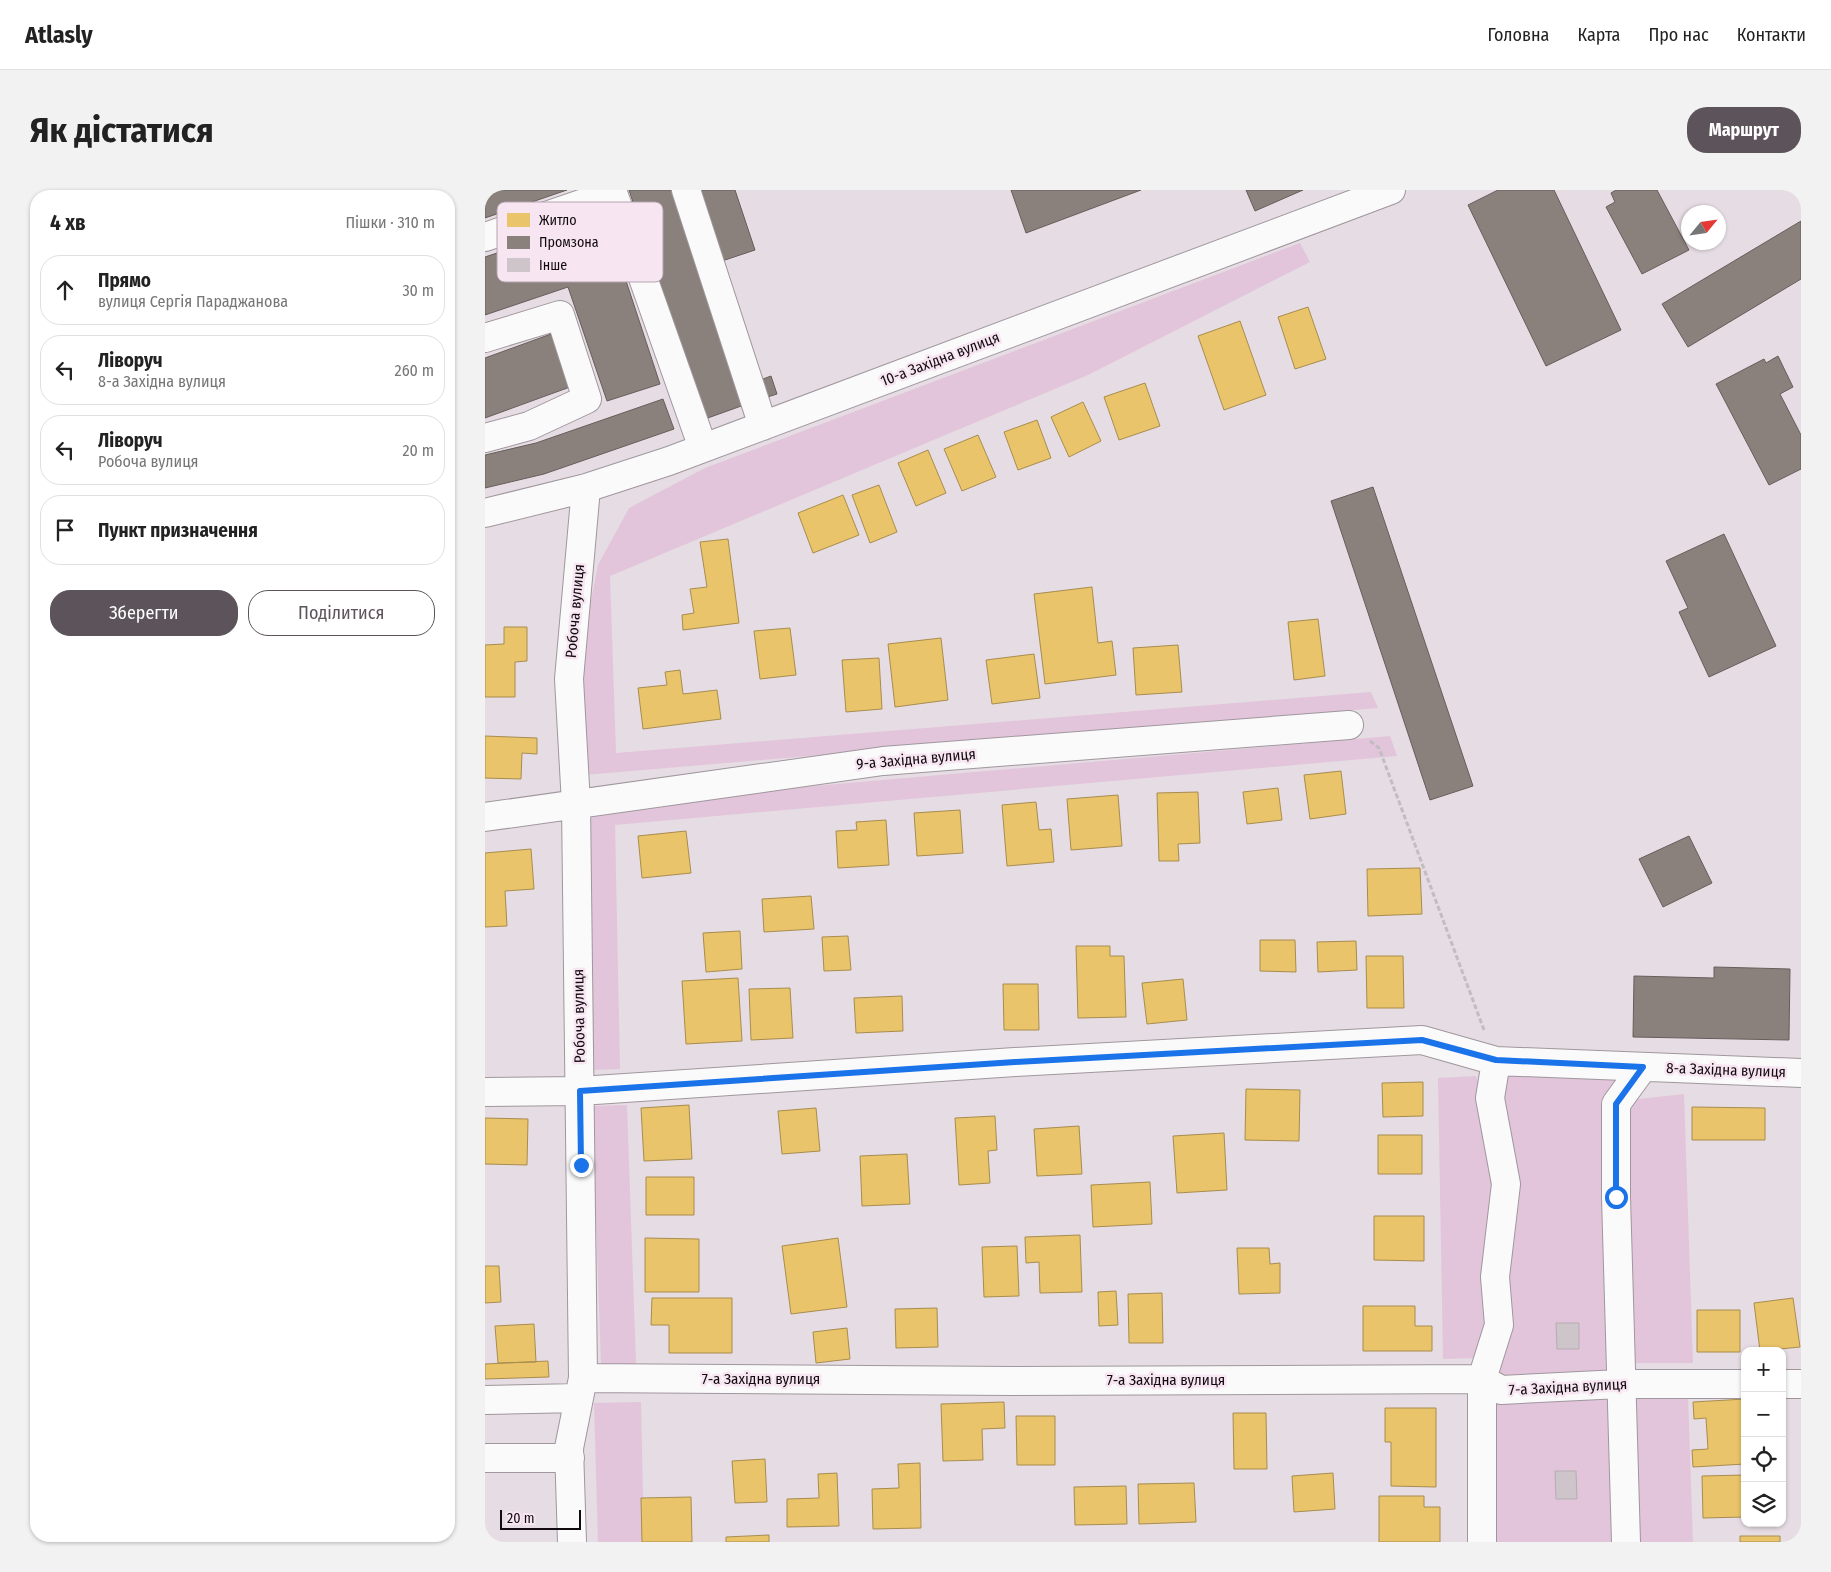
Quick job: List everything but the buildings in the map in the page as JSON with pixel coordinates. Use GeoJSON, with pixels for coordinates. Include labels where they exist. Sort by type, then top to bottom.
{"type":"FeatureCollection","features":[{"type":"Feature","properties":{"kind":"street"},"geometry":{"type":"LineString","coordinates":[[685,190],[763,426]]}},
{"type":"Feature","properties":{"kind":"street","name":"10-а Західна вулиця"},"geometry":{"type":"LineString","coordinates":[[485,513],[586,488],[703,448],[1391,190]]}},
{"type":"Feature","properties":{"kind":"street"},"geometry":{"type":"LineString","coordinates":[[582,202],[612,191]]}},
{"type":"Feature","properties":{"kind":"street"},"geometry":{"type":"LineString","coordinates":[[485,237],[497,233]]}},
{"type":"Feature","properties":{"kind":"street"},"geometry":{"type":"LineString","coordinates":[[644,282],[703,448]]}},
{"type":"Feature","properties":{"kind":"street"},"geometry":{"type":"LineString","coordinates":[[485,338],[560,315],[587,399],[529,426],[485,438]]}},
{"type":"Feature","properties":{"kind":"street","name":"Робоча вулиця"},"geometry":{"type":"LineString","coordinates":[[572,1542],[571,1432],[581,1388],[580,1091],[576,804],[569,679],[586,488]]}},
{"type":"Feature","properties":{"kind":"street","name":"9-а Західна вулиця"},"geometry":{"type":"LineString","coordinates":[[485,816],[883,761],[1349,725]]}},
{"type":"Feature","properties":{"kind":"street","name":"8-а Західна вулиця"},"geometry":{"type":"LineString","coordinates":[[485,1092],[580,1091],[1015,1062],[1422,1040],[1496,1060],[1801,1073]]}},
{"type":"Feature","properties":{"kind":"street"},"geometry":{"type":"LineString","coordinates":[[1482,1542],[1483,1379],[1499,1325],[1495,1277],[1506,1184],[1490,1098],[1496,1060]]}},
{"type":"Feature","properties":{"kind":"street"},"geometry":{"type":"LineString","coordinates":[[1626,1542],[1620,1384],[1616,1104],[1643,1067]]}},
{"type":"Feature","properties":{"kind":"street","name":"7-а Західна вулиця"},"geometry":{"type":"LineString","coordinates":[[485,1400],[581,1388],[1012,1381],[1483,1379],[1501,1390],[1620,1384],[1741,1384]]}},
{"type":"Feature","properties":{"kind":"street"},"geometry":{"type":"LineString","coordinates":[[1786,1384],[1801,1384]]}},
{"type":"Feature","properties":{"kind":"street"},"geometry":{"type":"LineString","coordinates":[[485,1458],[570,1458]]}},
{"type":"Feature","properties":{"kind":"path"},"geometry":{"type":"LineString","coordinates":[[1349,725],[1379,748],[1496,1060]]}},
{"type":"Feature","properties":{"kind":"shaded area"},"geometry":{"type":"Polygon","coordinates":[[[1300,243],[1310,262],[1088,375],[610,576],[616,753],[1371,692],[1378,708],[584,775],[581,650],[598,565],[629,508],[705,468],[1300,243]]]}},
{"type":"Feature","properties":{"kind":"shaded area"},"geometry":{"type":"Polygon","coordinates":[[[1390,736],[1397,756],[615,825],[620,1069],[591,1070],[590,818],[607,804],[1390,736]]]}},
{"type":"Feature","properties":{"kind":"shaded area"},"geometry":{"type":"Polygon","coordinates":[[[1502,1073],[1627,1075],[1613,1377],[1507,1382],[1493,1375],[1497,1100],[1502,1073]]]}},
{"type":"Feature","properties":{"kind":"shaded area"},"geometry":{"type":"Polygon","coordinates":[[[1476,1076],[1483,1094],[1499,1185],[1490,1327],[1477,1358],[1443,1359],[1438,1078],[1476,1076]]]}},
{"type":"Feature","properties":{"kind":"shaded area"},"geometry":{"type":"Polygon","coordinates":[[[1684,1094],[1693,1363],[1629,1363],[1630,1100],[1684,1094]]]}},
{"type":"Feature","properties":{"kind":"shaded area"},"geometry":{"type":"Polygon","coordinates":[[[627,1105],[636,1364],[601,1365],[592,1106],[627,1105]]]}},
{"type":"Feature","properties":{"kind":"shaded area"},"geometry":{"type":"Polygon","coordinates":[[[1613,1395],[1616,1542],[1493,1542],[1496,1398],[1613,1395]]]}},
{"type":"Feature","properties":{"kind":"shaded area"},"geometry":{"type":"Polygon","coordinates":[[[1632,1395],[1688,1396],[1693,1542],[1635,1542],[1632,1395]]]}},
{"type":"Feature","properties":{"kind":"shaded area"},"geometry":{"type":"Polygon","coordinates":[[[641,1402],[644,1542],[598,1542],[594,1403],[641,1402]]]}},
{"type":"Feature","properties":{"kind":"route"},"geometry":{"type":"LineString","coordinates":[[581,1165],[580,1091],[1015,1062],[1422,1040],[1496,1060],[1643,1067],[1616,1104],[1616,1197]]}}]}
